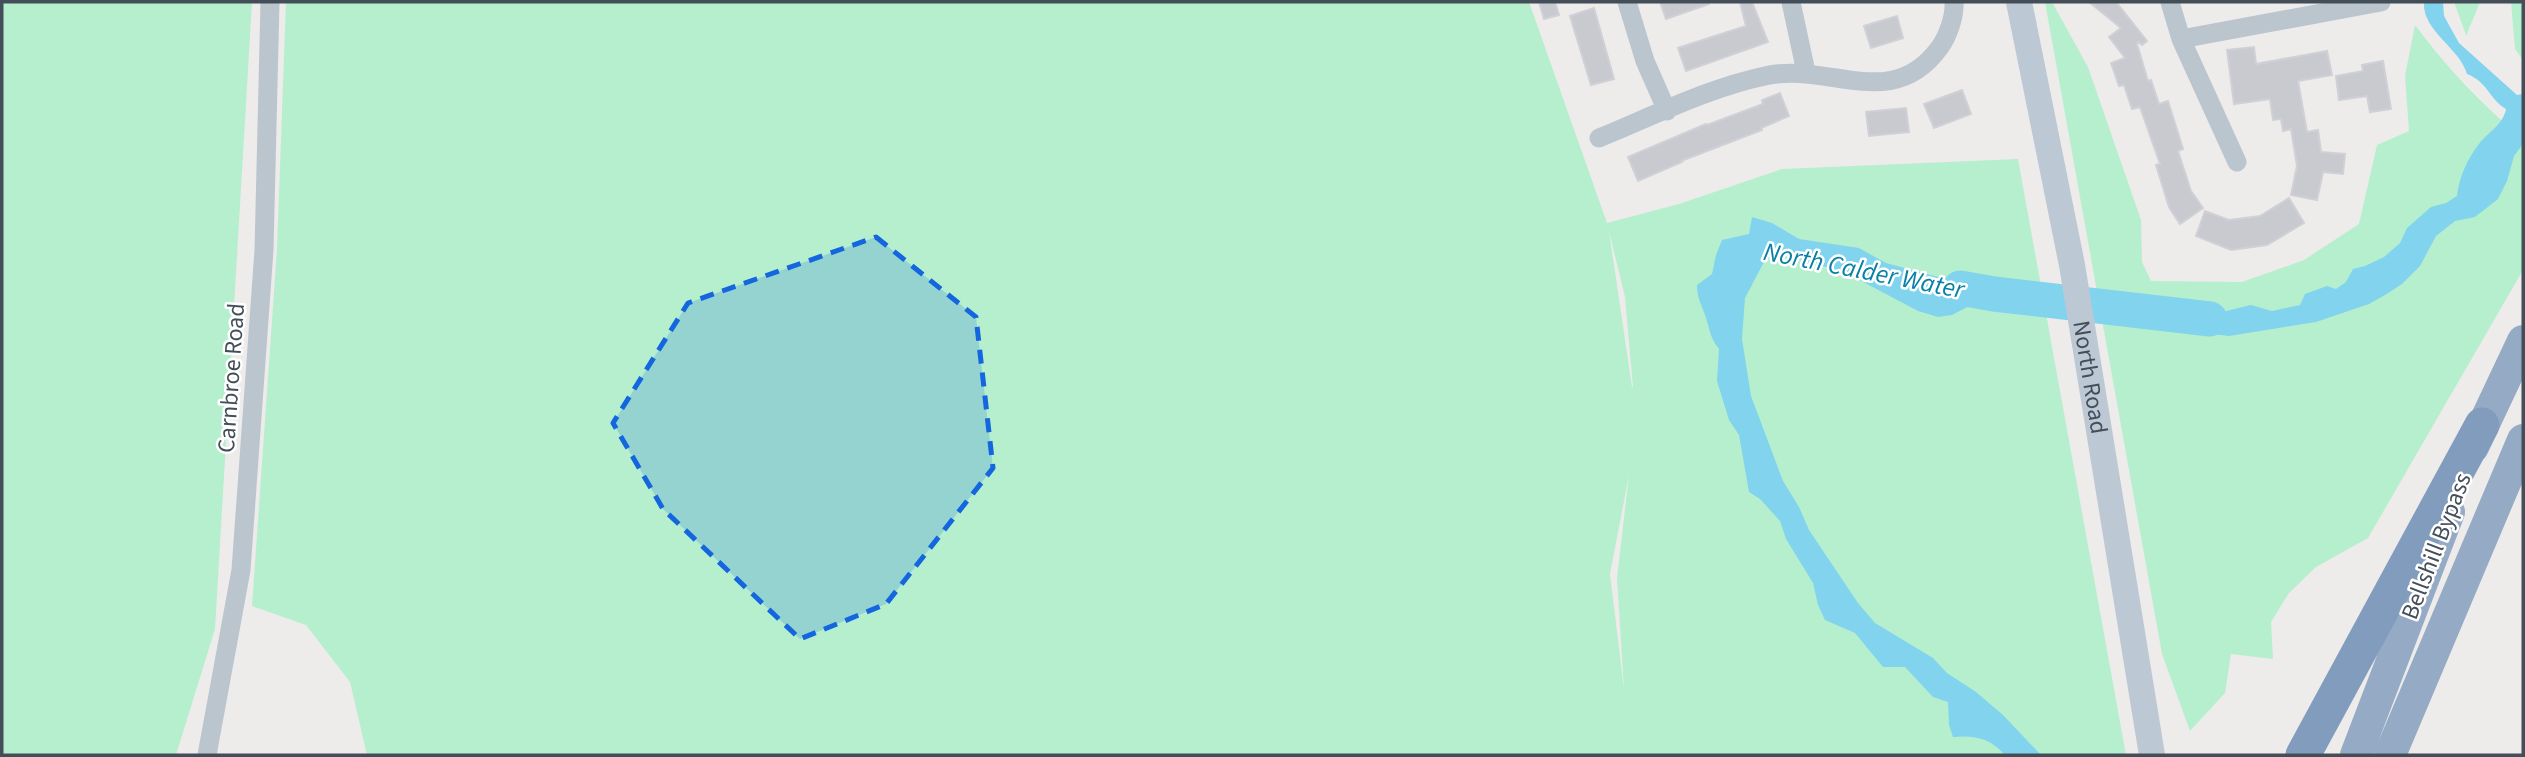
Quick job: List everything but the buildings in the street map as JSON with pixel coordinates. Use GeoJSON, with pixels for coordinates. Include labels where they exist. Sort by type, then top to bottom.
{"type":"FeatureCollection","features":[{"type":"Feature","properties":{"kind":"highway","name":"Bellshill Bypass"},"geometry":{"type":"LineString","coordinates":[[2356,755],[2482,425],[2523,341]]}},
{"type":"Feature","properties":{"kind":"highway"},"geometry":{"type":"LineString","coordinates":[[2303,755],[2482,425]]}},
{"type":"Feature","properties":{"kind":"highway","name":"Bellshill Bypass"},"geometry":{"type":"LineString","coordinates":[[2390,755],[2523,440]]}},
{"type":"Feature","properties":{"kind":"main road","name":"North Road"},"geometry":{"type":"LineString","coordinates":[[2018,2],[2072,265],[2152,755]]}},
{"type":"Feature","properties":{"kind":"street","name":"Carnbroe Road"},"geometry":{"type":"LineString","coordinates":[[207,755],[242,570],[264,250],[270,2]]}},
{"type":"Feature","properties":{"kind":"street"},"geometry":{"type":"LineString","coordinates":[[1627,2],[1645,61],[1667,111]]}},
{"type":"Feature","properties":{"kind":"street"},"geometry":{"type":"LineString","coordinates":[[1791,2],[1806,72]]}},
{"type":"Feature","properties":{"kind":"street"},"geometry":{"type":"LineString","coordinates":[[1599,138],[1767,75],[1806,72],[1849,82],[1883,82],[1913,73],[1930,61],[1946,40],[1954,2]]}},
{"type":"Feature","properties":{"kind":"street"},"geometry":{"type":"LineString","coordinates":[[2170,2],[2181,39],[2237,162]]}},
{"type":"Feature","properties":{"kind":"street"},"geometry":{"type":"LineString","coordinates":[[2181,39],[2381,2]]}},
{"type":"Feature","properties":{"kind":"highlighted area"},"geometry":{"type":"Polygon","coordinates":[[[876,237],[976,317],[993,468],[886,604],[800,639],[663,509],[613,423],[688,303],[876,237]]]}},
{"type":"Feature","properties":{"kind":"green space"},"geometry":{"type":"Polygon","coordinates":[[[2,2],[252,2],[215,629],[176,755],[2,755],[2,2]]]}},
{"type":"Feature","properties":{"kind":"green space"},"geometry":{"type":"Polygon","coordinates":[[[286,2],[1529,2],[1607,223],[1679,204],[1782,169],[2018,159],[2126,755],[367,755],[350,682],[306,625],[252,606],[277,249],[286,2]],[[1609,231],[1632,387],[1633,387],[1625,297],[1609,231]],[[1629,475],[1610,574],[1624,689],[1617,578],[1629,475]]]}},
{"type":"Feature","properties":{"kind":"green space"},"geometry":{"type":"Polygon","coordinates":[[[2045,2],[2052,2],[2088,67],[2141,220],[2142,262],[2151,281],[2242,282],[2304,260],[2359,224],[2377,145],[2409,131],[2405,76],[2415,25],[2466,85],[2523,139],[2523,270],[2368,538],[2316,567],[2289,593],[2271,622],[2273,659],[2231,654],[2225,693],[2190,731],[2162,654],[2045,2]]]}},
{"type":"Feature","properties":{"kind":"green space"},"geometry":{"type":"Polygon","coordinates":[[[2454,2],[2480,2],[2466,36],[2466,35],[2454,2]]]}},
{"type":"Feature","properties":{"kind":"green space"},"geometry":{"type":"Polygon","coordinates":[[[2511,2],[2523,2],[2523,60],[2515,49],[2511,2]]]}},
{"type":"Feature","properties":{"kind":"water"},"geometry":{"type":"Polygon","coordinates":[[[2424,2],[2443,2],[2444,16],[2459,43],[2517,95],[2523,94],[2523,144],[2514,156],[2507,181],[2498,199],[2475,217],[2455,221],[2436,236],[2420,266],[2402,284],[2369,304],[2316,322],[2229,336],[2194,332],[2170,320],[2160,320],[2164,306],[2199,307],[2222,312],[2251,305],[2272,311],[2300,305],[2305,294],[2327,286],[2336,289],[2346,282],[2353,269],[2384,257],[2400,243],[2407,228],[2431,207],[2446,203],[2457,196],[2471,156],[2499,124],[2506,109],[2480,81],[2467,74],[2457,56],[2429,22],[2424,2]]]}},
{"type":"Feature","properties":{"kind":"water"},"geometry":{"type":"Polygon","coordinates":[[[1752,217],[1772,223],[1799,239],[1859,248],[1886,263],[1964,284],[2008,278],[2006,303],[1977,302],[1952,315],[1938,317],[1918,311],[1848,274],[1783,254],[1765,260],[1745,298],[1742,339],[1751,396],[1783,481],[1809,530],[1858,603],[1875,623],[1933,658],[1947,673],[1976,692],[2003,715],[2041,755],[2005,755],[1982,739],[1953,737],[1949,725],[1948,702],[1933,697],[1905,667],[1883,667],[1855,633],[1825,620],[1813,583],[1786,539],[1780,521],[1760,499],[1749,492],[1739,435],[1729,420],[1717,381],[1719,349],[1711,334],[1697,285],[1712,274],[1722,240],[1749,234],[1752,217]]]}},
{"type":"Feature","properties":{"kind":"waterway","name":"North Calder Water"},"geometry":{"type":"LineString","coordinates":[[1960,288],[2210,319]]}}]}
